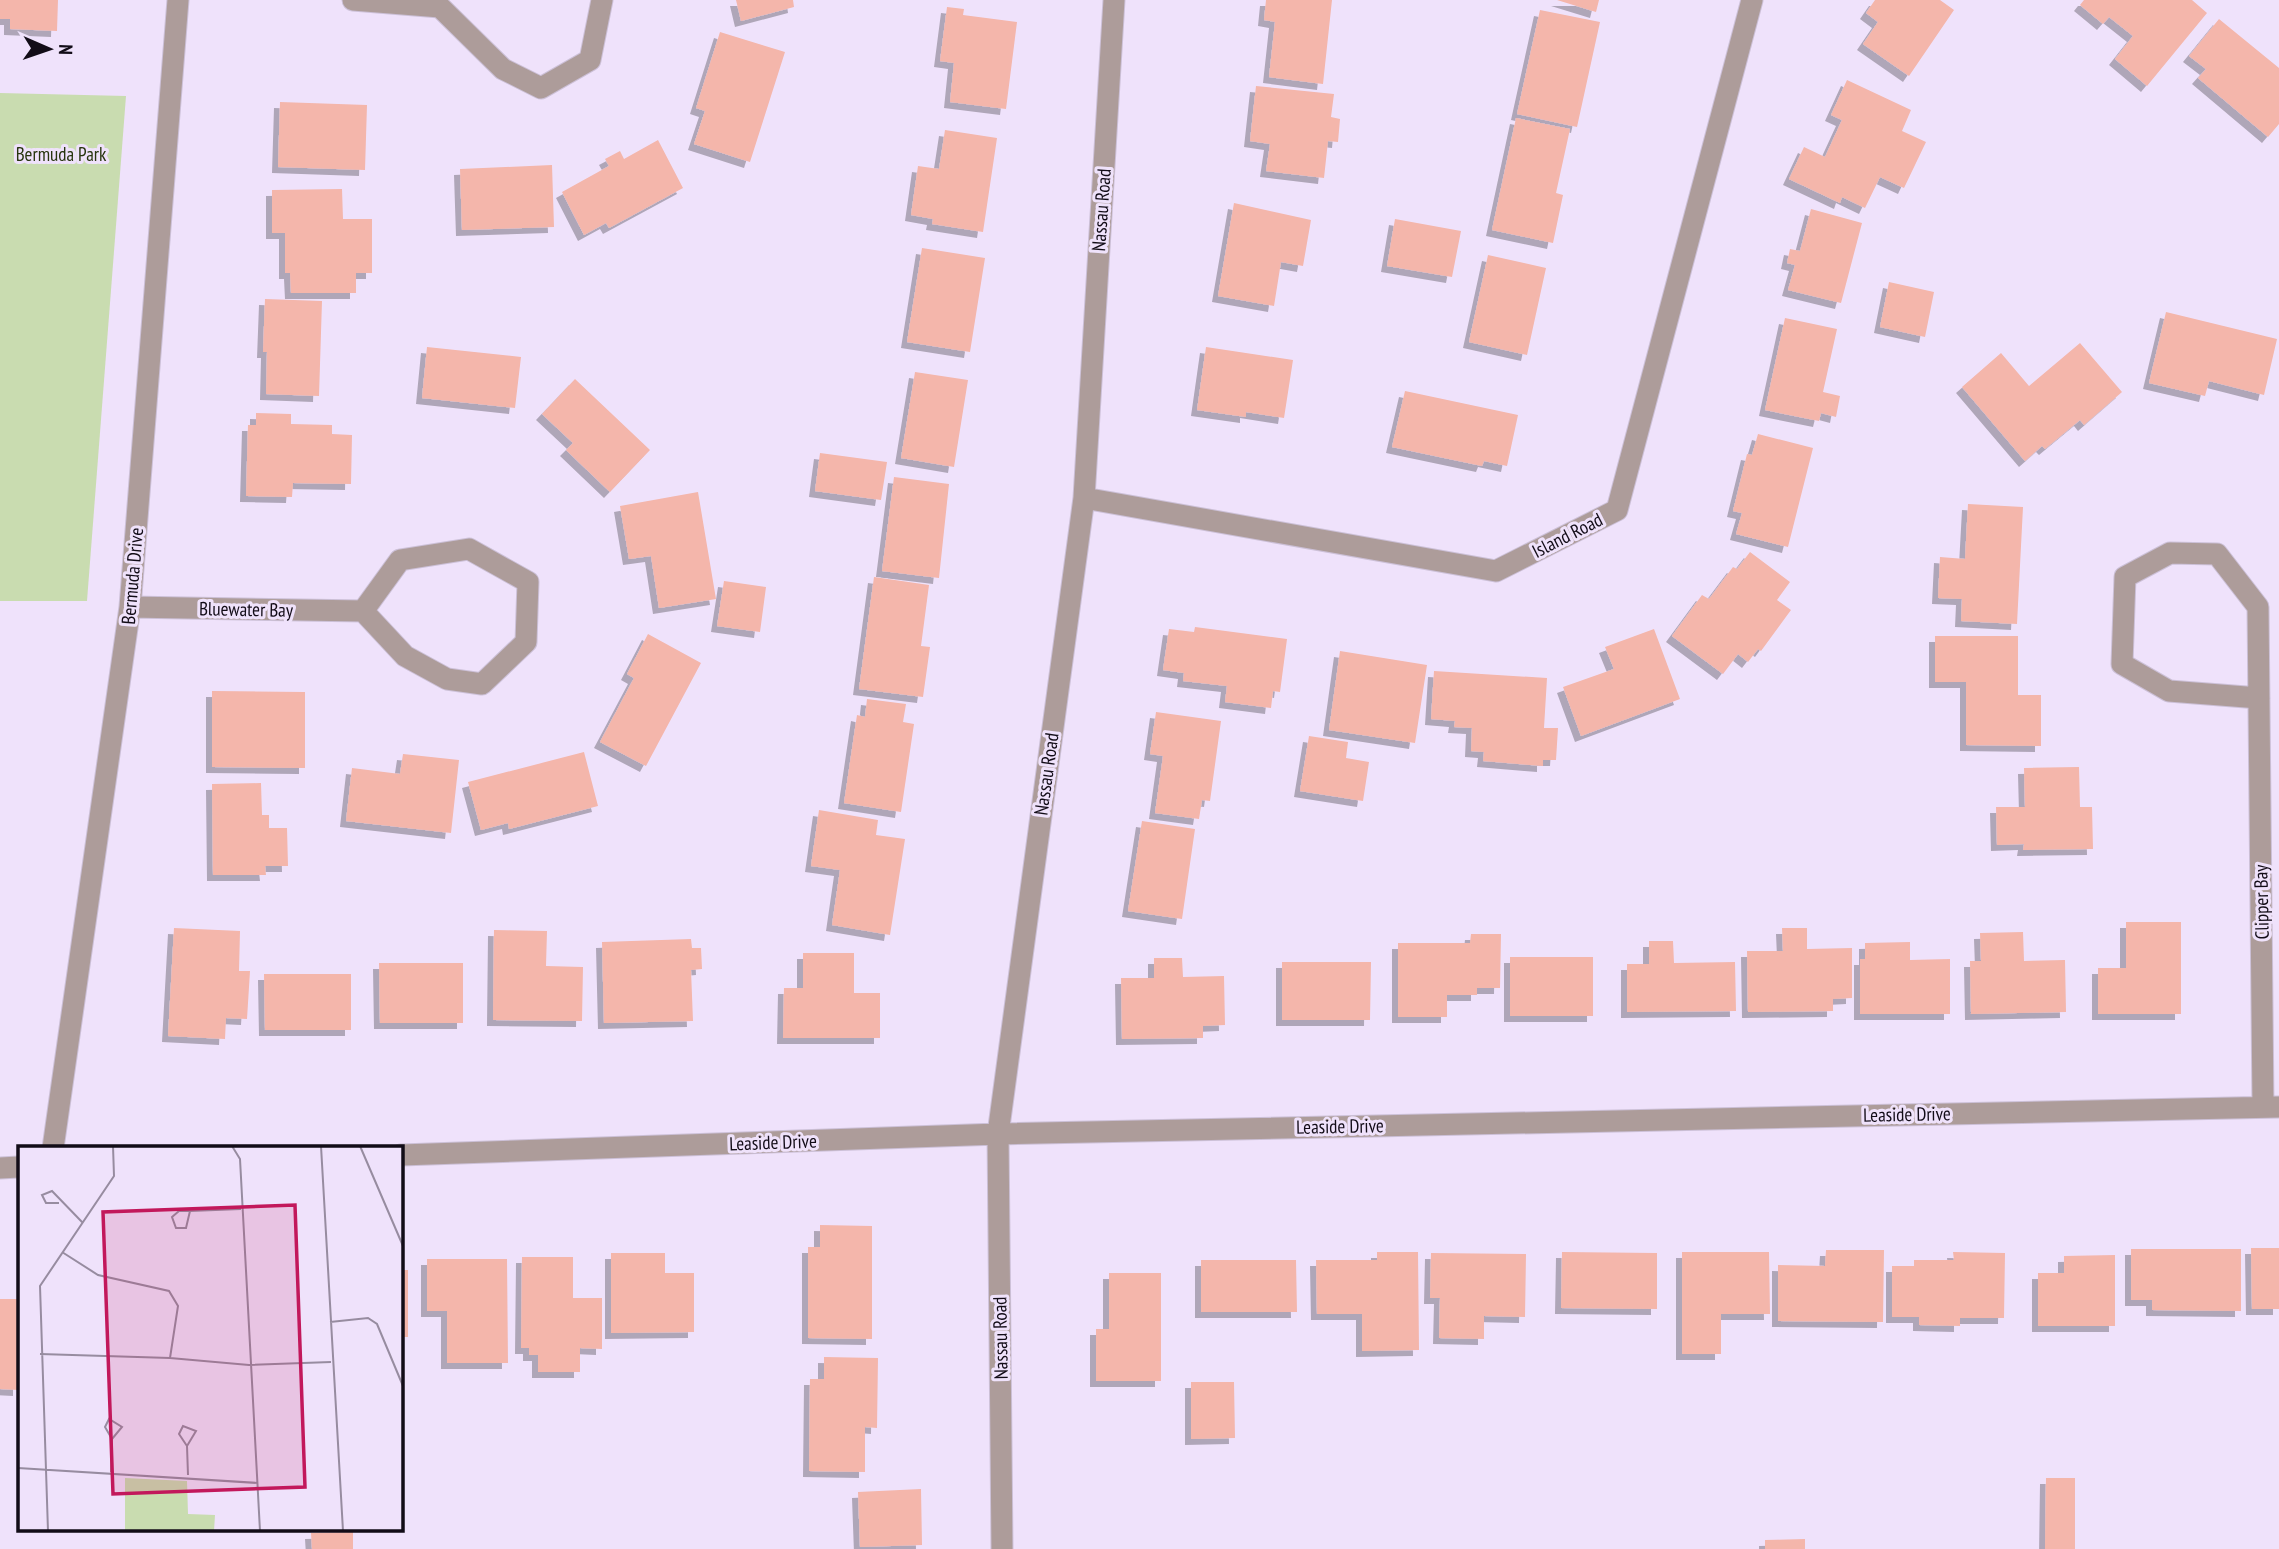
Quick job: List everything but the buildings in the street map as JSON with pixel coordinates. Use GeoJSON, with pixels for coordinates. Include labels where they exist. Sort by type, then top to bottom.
{"type":"FeatureCollection","features":[{"type":"Feature","properties":{"kind":"street","name":"Bermuda Drive"},"geometry":{"type":"LineString","coordinates":[[53,1146],[130,607],[178,0]]}},
{"type":"Feature","properties":{"kind":"street"},"geometry":{"type":"LineString","coordinates":[[353,0],[443,3],[503,69],[541,88],[590,60],[602,0]]}},
{"type":"Feature","properties":{"kind":"street","name":"Nassau Road"},"geometry":{"type":"LineString","coordinates":[[1002,1549],[998,1134],[1083,498],[1114,0]]}},
{"type":"Feature","properties":{"kind":"street","name":"Island Road"},"geometry":{"type":"LineString","coordinates":[[1083,498],[1496,571],[1617,510],[1752,0]]}},
{"type":"Feature","properties":{"kind":"street"},"geometry":{"type":"LineString","coordinates":[[469,549],[528,582],[526,642],[482,684],[447,679],[405,656],[363,611],[400,560],[469,549]]}},
{"type":"Feature","properties":{"kind":"street","name":"Clipper Bay"},"geometry":{"type":"LineString","coordinates":[[2259,698],[2169,691],[2122,664],[2125,577],[2170,553],[2217,554],[2258,607],[2271,1106]]}},
{"type":"Feature","properties":{"kind":"street","name":"Bluewater Bay"},"geometry":{"type":"LineString","coordinates":[[130,607],[363,611]]}},
{"type":"Feature","properties":{"kind":"street","name":"Leaside Drive"},"geometry":{"type":"LineString","coordinates":[[402,1155],[998,1134],[2271,1106]]}},
{"type":"Feature","properties":{"kind":"street"},"geometry":{"type":"LineString","coordinates":[[0,1168],[18,1167]]}},
{"type":"Feature","properties":{"kind":"green space","name":"Bermuda Park"},"geometry":{"type":"Polygon","coordinates":[[[0,93],[126,96],[87,601],[0,601],[0,93]]]}}]}
